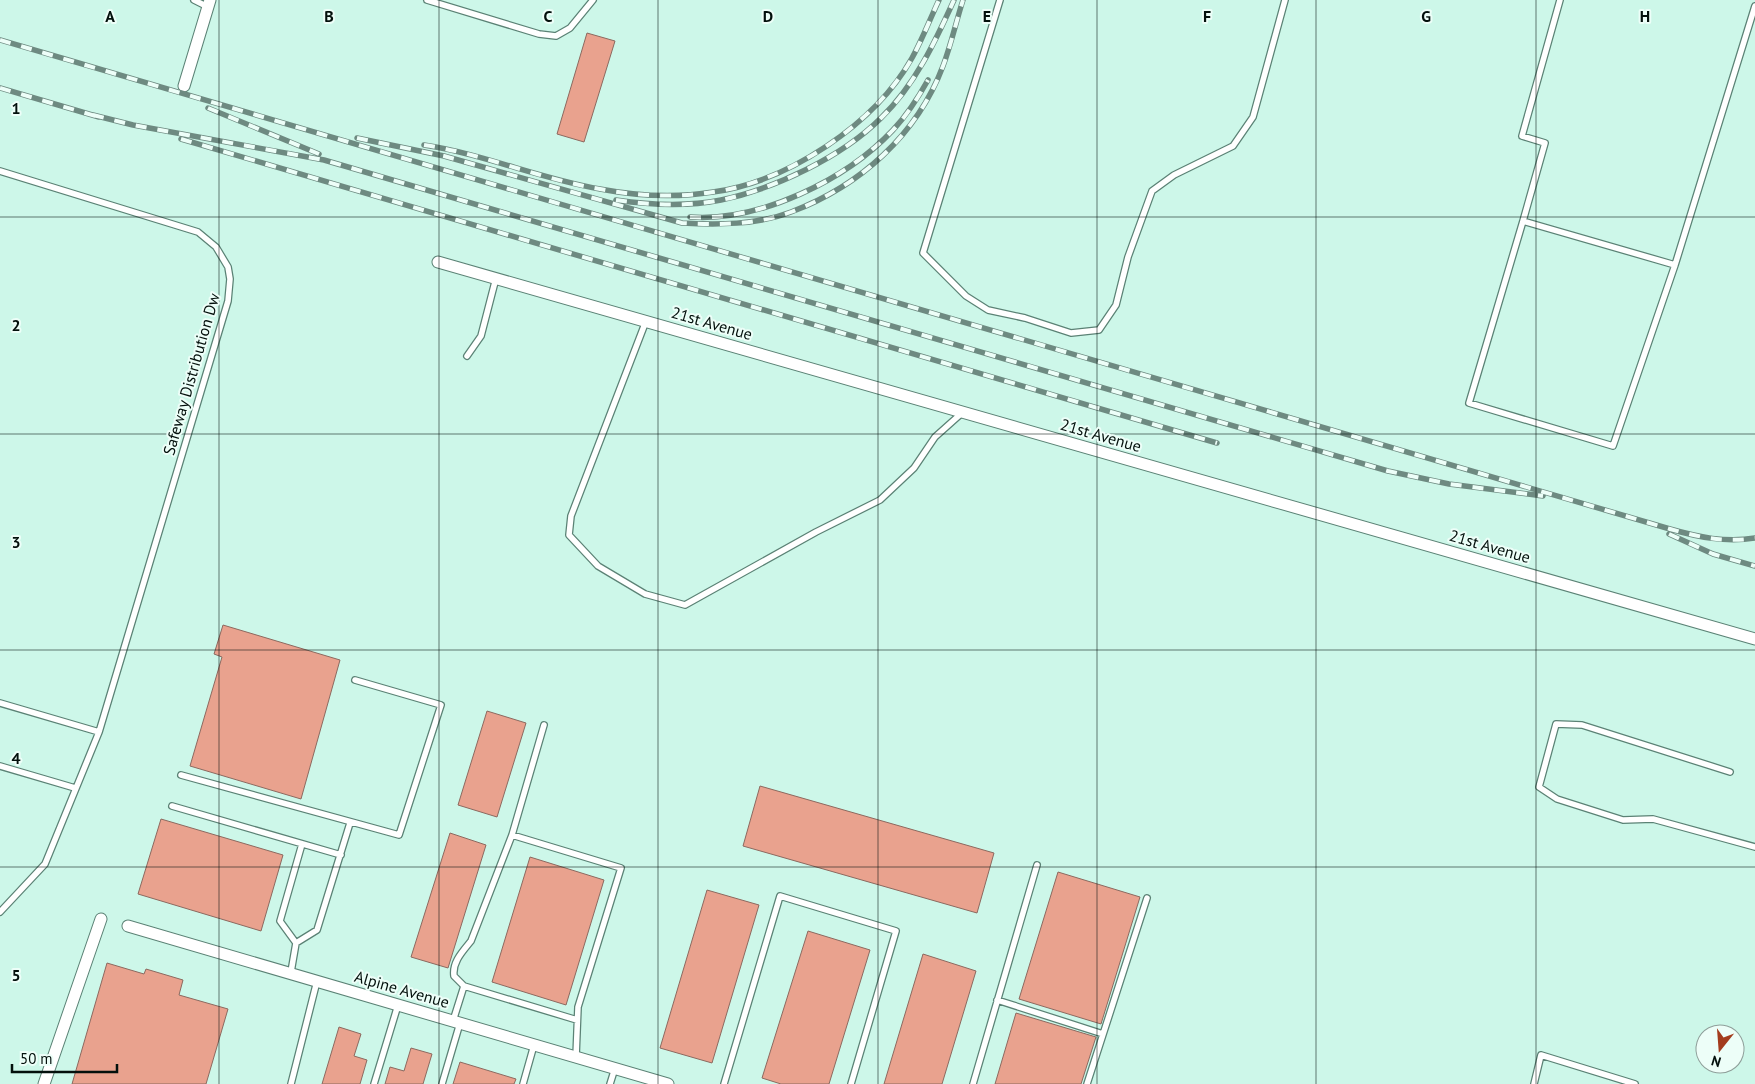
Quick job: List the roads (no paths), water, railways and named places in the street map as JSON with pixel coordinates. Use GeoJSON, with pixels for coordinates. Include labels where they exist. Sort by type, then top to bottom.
{"type":"FeatureCollection","features":[{"type":"Feature","properties":{"kind":"street"},"geometry":{"type":"LineString","coordinates":[[184,86],[209,4]]}},
{"type":"Feature","properties":{"kind":"street","name":"21st Avenue"},"geometry":{"type":"LineString","coordinates":[[438,262],[1755,639]]}},
{"type":"Feature","properties":{"kind":"street"},"geometry":{"type":"LineString","coordinates":[[44,1084],[101,919]]}},
{"type":"Feature","properties":{"kind":"street","name":"Alpine Avenue"},"geometry":{"type":"LineString","coordinates":[[128,926],[291,972],[663,1083]]}},
{"type":"Feature","properties":{"kind":"lane"},"geometry":{"type":"LineString","coordinates":[[194,0],[209,4]]}},
{"type":"Feature","properties":{"kind":"lane"},"geometry":{"type":"LineString","coordinates":[[427,0],[540,34],[556,36],[570,28],[593,0]]}},
{"type":"Feature","properties":{"kind":"lane"},"geometry":{"type":"LineString","coordinates":[[1000,0],[923,253],[966,296],[988,310],[1025,318],[1071,333],[1099,330],[1116,305],[1128,257],[1152,191],[1174,175],[1233,146],[1253,117],[1285,0]]}},
{"type":"Feature","properties":{"kind":"lane"},"geometry":{"type":"LineString","coordinates":[[1560,0],[1522,136],[1545,143],[1469,403],[1613,446],[1675,266],[1755,6]]}},
{"type":"Feature","properties":{"kind":"lane","name":"Safeway Distribution Dw"},"geometry":{"type":"LineString","coordinates":[[0,171],[186,226],[198,232],[216,247],[228,267],[230,279],[228,301],[99,732],[45,864],[0,912]]}},
{"type":"Feature","properties":{"kind":"lane"},"geometry":{"type":"LineString","coordinates":[[1523,221],[1675,266]]}},
{"type":"Feature","properties":{"kind":"lane"},"geometry":{"type":"LineString","coordinates":[[467,356],[481,336],[496,278]]}},
{"type":"Feature","properties":{"kind":"lane"},"geometry":{"type":"LineString","coordinates":[[646,321],[571,516],[569,534],[598,566],[645,594],[685,605],[816,532],[880,500],[914,468],[935,437],[963,412]]}},
{"type":"Feature","properties":{"kind":"lane"},"geometry":{"type":"LineString","coordinates":[[181,775],[350,823],[399,834],[441,705],[355,680]]}},
{"type":"Feature","properties":{"kind":"lane"},"geometry":{"type":"LineString","coordinates":[[0,703],[99,732]]}},
{"type":"Feature","properties":{"kind":"lane"},"geometry":{"type":"LineString","coordinates":[[1730,772],[1582,725],[1556,724],[1539,787],[1556,800],[1623,820],[1653,820],[1755,847]]}},
{"type":"Feature","properties":{"kind":"lane"},"geometry":{"type":"LineString","coordinates":[[544,725],[512,835],[471,941],[462,951],[456,964],[454,976],[464,986],[577,1020]]}},
{"type":"Feature","properties":{"kind":"lane"},"geometry":{"type":"LineString","coordinates":[[0,766],[75,788]]}},
{"type":"Feature","properties":{"kind":"lane"},"geometry":{"type":"LineString","coordinates":[[172,806],[341,855]]}},
{"type":"Feature","properties":{"kind":"lane"},"geometry":{"type":"LineString","coordinates":[[296,943],[317,930],[350,823]]}},
{"type":"Feature","properties":{"kind":"lane"},"geometry":{"type":"LineString","coordinates":[[512,835],[621,868],[578,1008],[576,1057]]}},
{"type":"Feature","properties":{"kind":"lane"},"geometry":{"type":"LineString","coordinates":[[291,972],[296,943],[280,922],[302,844]]}},
{"type":"Feature","properties":{"kind":"lane"},"geometry":{"type":"LineString","coordinates":[[973,1084],[1037,865]]}},
{"type":"Feature","properties":{"kind":"lane"},"geometry":{"type":"LineString","coordinates":[[724,1084],[780,896],[896,931],[851,1084]]}},
{"type":"Feature","properties":{"kind":"lane"},"geometry":{"type":"LineString","coordinates":[[1088,1084],[1147,898]]}},
{"type":"Feature","properties":{"kind":"lane"},"geometry":{"type":"LineString","coordinates":[[291,1084],[317,981]]}},
{"type":"Feature","properties":{"kind":"lane"},"geometry":{"type":"LineString","coordinates":[[442,1084],[464,986]]}},
{"type":"Feature","properties":{"kind":"lane"},"geometry":{"type":"LineString","coordinates":[[997,1000],[1103,1034]]}},
{"type":"Feature","properties":{"kind":"lane"},"geometry":{"type":"LineString","coordinates":[[374,1084],[398,1004]]}},
{"type":"Feature","properties":{"kind":"lane"},"geometry":{"type":"LineString","coordinates":[[523,1084],[534,1045]]}},
{"type":"Feature","properties":{"kind":"lane"},"geometry":{"type":"LineString","coordinates":[[1534,1084],[1541,1055],[1635,1084]]}},
{"type":"Feature","properties":{"kind":"lane"},"geometry":{"type":"LineString","coordinates":[[610,1084],[615,1068]]}},
{"type":"Feature","properties":{"kind":"railway"},"geometry":{"type":"LineString","coordinates":[[424,145],[468,154],[578,185],[628,193],[685,195],[742,186],[771,176],[799,163],[853,127],[896,82],[912,58],[939,0]]}},
{"type":"Feature","properties":{"kind":"railway"},"geometry":{"type":"LineString","coordinates":[[616,200],[668,204],[695,204],[721,200],[785,180],[827,158],[865,132],[881,118],[904,92],[932,47],[954,0]]}},
{"type":"Feature","properties":{"kind":"railway"},"geometry":{"type":"LineString","coordinates":[[357,138],[444,156],[682,223],[723,224],[765,219],[791,212],[840,188],[863,173],[902,136],[932,91],[946,58],[963,0]]}},
{"type":"Feature","properties":{"kind":"railway"},"geometry":{"type":"LineString","coordinates":[[0,40],[1670,529],[1712,538],[1733,540],[1755,538]]}},
{"type":"Feature","properties":{"kind":"railway"},"geometry":{"type":"LineString","coordinates":[[690,217],[717,217],[745,213],[773,205],[827,181],[874,148],[893,130],[912,106],[928,80]]}},
{"type":"Feature","properties":{"kind":"railway"},"geometry":{"type":"LineString","coordinates":[[0,88],[99,117]]}},
{"type":"Feature","properties":{"kind":"railway"},"geometry":{"type":"LineString","coordinates":[[208,108],[319,154]]}},
{"type":"Feature","properties":{"kind":"railway"},"geometry":{"type":"LineString","coordinates":[[93,115],[133,125],[324,160],[1388,471],[1449,484],[1543,496]]}},
{"type":"Feature","properties":{"kind":"railway"},"geometry":{"type":"LineString","coordinates":[[181,139],[1217,443]]}},
{"type":"Feature","properties":{"kind":"railway"},"geometry":{"type":"LineString","coordinates":[[1669,534],[1713,554],[1755,566]]}}]}
